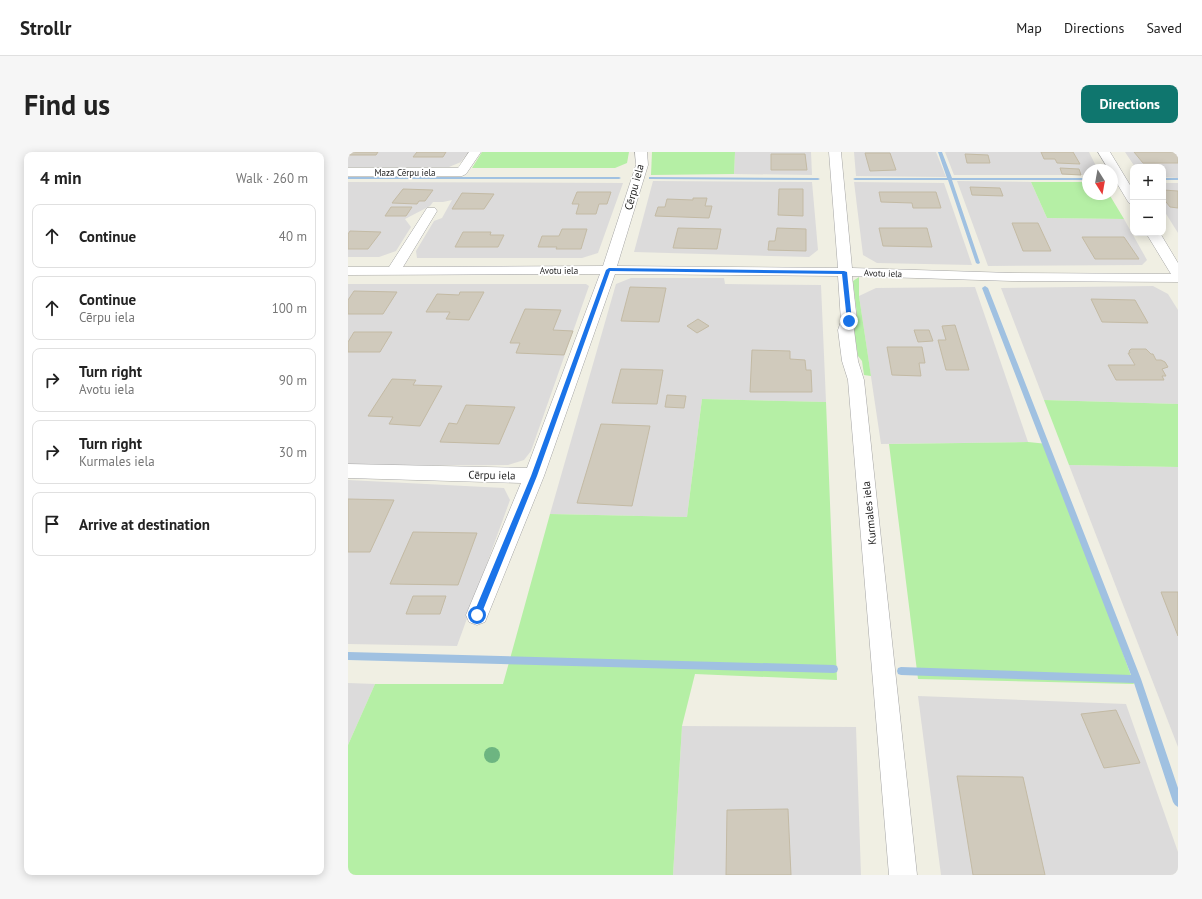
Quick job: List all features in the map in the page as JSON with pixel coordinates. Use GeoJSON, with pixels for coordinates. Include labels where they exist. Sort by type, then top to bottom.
{"type":"FeatureCollection","features":[{"type":"Feature","properties":{"kind":"street","name":"Mazā Cērpu iela"},"geometry":{"type":"LineString","coordinates":[[348,172],[462,172],[475,152]]}},
{"type":"Feature","properties":{"kind":"street","name":"Cērpu iela"},"geometry":{"type":"LineString","coordinates":[[348,471],[534,476],[609,270],[642,165],[641,152]]}},
{"type":"Feature","properties":{"kind":"street","name":"Kurmales iela"},"geometry":{"type":"LineString","coordinates":[[834,152],[849,321],[846,330],[850,361],[856,380],[887,686],[903,875]]}},
{"type":"Feature","properties":{"kind":"street"},"geometry":{"type":"LineString","coordinates":[[1104,152],[1130,195]]}},
{"type":"Feature","properties":{"kind":"street"},"geometry":{"type":"LineString","coordinates":[[394,270],[431,211]]}},
{"type":"Feature","properties":{"kind":"street"},"geometry":{"type":"LineString","coordinates":[[1155,236],[1178,274]]}},
{"type":"Feature","properties":{"kind":"street","name":"Avotu iela"},"geometry":{"type":"LineString","coordinates":[[348,271],[609,270],[844,272],[1012,277],[1178,278]]}},
{"type":"Feature","properties":{"kind":"street"},"geometry":{"type":"LineString","coordinates":[[477,615],[534,476]]}},
{"type":"Feature","properties":{"kind":"shaded area"},"geometry":{"type":"Polygon","coordinates":[[[348,152],[468,152],[461,162],[449,167],[348,167],[348,152]]]}},
{"type":"Feature","properties":{"kind":"shaded area"},"geometry":{"type":"Polygon","coordinates":[[[735,152],[811,152],[812,175],[734,174],[735,152]]]}},
{"type":"Feature","properties":{"kind":"shaded area"},"geometry":{"type":"Polygon","coordinates":[[[854,152],[936,152],[946,177],[856,176],[854,152]]]}},
{"type":"Feature","properties":{"kind":"shaded area"},"geometry":{"type":"Polygon","coordinates":[[[945,152],[1089,152],[1095,164],[1082,164],[1082,175],[954,175],[945,152]]]}},
{"type":"Feature","properties":{"kind":"shaded area"},"geometry":{"type":"Polygon","coordinates":[[[1125,152],[1178,152],[1178,178],[1166,177],[1166,164],[1133,164],[1125,152]]]}},
{"type":"Feature","properties":{"kind":"shaded area"},"geometry":{"type":"Polygon","coordinates":[[[653,181],[812,182],[818,250],[809,257],[634,252],[653,181]]]}},
{"type":"Feature","properties":{"kind":"shaded area"},"geometry":{"type":"Polygon","coordinates":[[[957,181],[1031,182],[1047,218],[1124,219],[1130,230],[1130,236],[1134,236],[1147,260],[1142,265],[988,266],[957,181]]]}},
{"type":"Feature","properties":{"kind":"shaded area"},"geometry":{"type":"Polygon","coordinates":[[[348,182],[623,183],[598,253],[582,258],[417,258],[416,251],[434,221],[442,218],[452,200],[433,202],[430,206],[405,219],[411,227],[396,251],[379,257],[348,257],[348,182]]]}},
{"type":"Feature","properties":{"kind":"shaded area"},"geometry":{"type":"Polygon","coordinates":[[[854,182],[944,183],[972,265],[877,263],[863,255],[854,182]]]}},
{"type":"Feature","properties":{"kind":"shaded area"},"geometry":{"type":"Polygon","coordinates":[[[1166,183],[1178,183],[1178,233],[1166,214],[1166,183]]]}},
{"type":"Feature","properties":{"kind":"shaded area"},"geometry":{"type":"Polygon","coordinates":[[[631,278],[724,278],[725,284],[821,285],[826,402],[702,399],[687,517],[550,514],[616,284],[631,278]]]}},
{"type":"Feature","properties":{"kind":"shaded area"},"geometry":{"type":"Polygon","coordinates":[[[348,284],[586,284],[589,286],[531,451],[524,460],[508,465],[348,466],[348,284]]]}},
{"type":"Feature","properties":{"kind":"shaded area"},"geometry":{"type":"Polygon","coordinates":[[[1153,286],[1168,294],[1178,310],[1178,404],[1044,400],[1001,288],[1153,286]]]}},
{"type":"Feature","properties":{"kind":"shaded area"},"geometry":{"type":"Polygon","coordinates":[[[975,287],[1028,442],[881,444],[859,296],[876,288],[975,287]]]}},
{"type":"Feature","properties":{"kind":"shaded area"},"geometry":{"type":"Polygon","coordinates":[[[1069,465],[1178,467],[1178,747],[1096,535],[1069,465]]]}},
{"type":"Feature","properties":{"kind":"shaded area"},"geometry":{"type":"Polygon","coordinates":[[[348,480],[504,488],[510,500],[457,646],[348,644],[348,480]]]}},
{"type":"Feature","properties":{"kind":"shaded area"},"geometry":{"type":"Polygon","coordinates":[[[348,683],[375,684],[348,745],[348,683]]]}},
{"type":"Feature","properties":{"kind":"shaded area"},"geometry":{"type":"Polygon","coordinates":[[[918,696],[1126,704],[1178,852],[1178,875],[941,875],[918,696]]]}},
{"type":"Feature","properties":{"kind":"shaded area"},"geometry":{"type":"Polygon","coordinates":[[[682,726],[856,727],[861,875],[673,875],[682,726]]]}},
{"type":"Feature","properties":{"kind":"green space"},"geometry":{"type":"Polygon","coordinates":[[[482,152],[629,152],[627,163],[615,168],[472,168],[482,152]]]}},
{"type":"Feature","properties":{"kind":"green space"},"geometry":{"type":"Polygon","coordinates":[[[652,152],[735,152],[734,174],[651,175],[652,152]]]}},
{"type":"Feature","properties":{"kind":"green space"},"geometry":{"type":"Polygon","coordinates":[[[1031,182],[1082,182],[1082,200],[1113,200],[1124,219],[1047,218],[1031,182]]]}},
{"type":"Feature","properties":{"kind":"green space"},"geometry":{"type":"Polygon","coordinates":[[[859,277],[859,296],[871,376],[864,375],[862,361],[858,356],[854,330],[857,315],[853,281],[859,277]]]}},
{"type":"Feature","properties":{"kind":"green space"},"geometry":{"type":"Polygon","coordinates":[[[702,399],[826,402],[837,680],[695,674],[682,726],[673,875],[348,875],[348,745],[375,684],[503,684],[550,514],[687,517],[702,399]]]}},
{"type":"Feature","properties":{"kind":"green space"},"geometry":{"type":"Polygon","coordinates":[[[1044,400],[1178,404],[1178,467],[1069,465],[1044,400]]]}},
{"type":"Feature","properties":{"kind":"green space"},"geometry":{"type":"Polygon","coordinates":[[[1028,442],[1048,444],[1134,684],[918,679],[889,444],[1028,442]]]}},
{"type":"Feature","properties":{"kind":"building"},"geometry":{"type":"Polygon","coordinates":[[[349,152],[378,152],[376,155],[348,155],[349,152]]]}},
{"type":"Feature","properties":{"kind":"building"},"geometry":{"type":"Polygon","coordinates":[[[417,152],[446,152],[443,157],[413,157],[417,152]]]}},
{"type":"Feature","properties":{"kind":"building"},"geometry":{"type":"Polygon","coordinates":[[[1041,152],[1073,152],[1080,164],[1057,163],[1055,159],[1044,159],[1041,152]]]}},
{"type":"Feature","properties":{"kind":"building"},"geometry":{"type":"Polygon","coordinates":[[[1134,152],[1175,152],[1178,153],[1178,163],[1143,163],[1134,152]]]}},
{"type":"Feature","properties":{"kind":"building"},"geometry":{"type":"Polygon","coordinates":[[[865,153],[890,153],[896,170],[870,171],[865,153]]]}},
{"type":"Feature","properties":{"kind":"building"},"geometry":{"type":"Polygon","coordinates":[[[771,154],[805,154],[807,170],[771,170],[771,154]]]}},
{"type":"Feature","properties":{"kind":"building"},"geometry":{"type":"Polygon","coordinates":[[[965,154],[988,155],[990,163],[967,163],[965,154]]]}},
{"type":"Feature","properties":{"kind":"building"},"geometry":{"type":"Polygon","coordinates":[[[1060,168],[1079,169],[1081,175],[1062,174],[1060,168]]]}},
{"type":"Feature","properties":{"kind":"building"},"geometry":{"type":"Polygon","coordinates":[[[970,187],[1000,188],[1003,196],[972,195],[970,187]]]}},
{"type":"Feature","properties":{"kind":"building"},"geometry":{"type":"Polygon","coordinates":[[[403,189],[433,190],[425,201],[419,201],[417,204],[392,203],[403,189]]]}},
{"type":"Feature","properties":{"kind":"building"},"geometry":{"type":"Polygon","coordinates":[[[779,189],[803,189],[803,216],[778,215],[779,189]]]}},
{"type":"Feature","properties":{"kind":"building"},"geometry":{"type":"Polygon","coordinates":[[[1166,190],[1178,191],[1178,208],[1170,207],[1166,202],[1166,190]]]}},
{"type":"Feature","properties":{"kind":"building"},"geometry":{"type":"Polygon","coordinates":[[[577,192],[611,192],[607,204],[599,204],[596,214],[576,214],[579,204],[572,204],[577,192]]]}},
{"type":"Feature","properties":{"kind":"building"},"geometry":{"type":"Polygon","coordinates":[[[879,192],[936,192],[941,208],[913,208],[912,203],[881,202],[879,192]]]}},
{"type":"Feature","properties":{"kind":"building"},"geometry":{"type":"Polygon","coordinates":[[[462,193],[494,194],[484,209],[452,209],[462,193]]]}},
{"type":"Feature","properties":{"kind":"building"},"geometry":{"type":"Polygon","coordinates":[[[693,198],[707,198],[705,206],[712,206],[709,218],[655,216],[658,207],[665,207],[667,199],[693,200],[693,198]]]}},
{"type":"Feature","properties":{"kind":"building"},"geometry":{"type":"Polygon","coordinates":[[[391,207],[412,207],[406,216],[385,216],[391,207]]]}},
{"type":"Feature","properties":{"kind":"building"},"geometry":{"type":"Polygon","coordinates":[[[1012,223],[1038,223],[1051,251],[1023,251],[1012,223]]]}},
{"type":"Feature","properties":{"kind":"building"},"geometry":{"type":"Polygon","coordinates":[[[678,228],[721,229],[717,249],[673,248],[678,228]]]}},
{"type":"Feature","properties":{"kind":"building"},"geometry":{"type":"Polygon","coordinates":[[[777,228],[806,229],[806,251],[768,250],[769,241],[775,241],[777,228]]]}},
{"type":"Feature","properties":{"kind":"building"},"geometry":{"type":"Polygon","coordinates":[[[879,228],[927,228],[932,247],[883,246],[879,228]]]}},
{"type":"Feature","properties":{"kind":"building"},"geometry":{"type":"Polygon","coordinates":[[[562,229],[587,229],[581,249],[538,247],[542,236],[559,236],[562,229]]]}},
{"type":"Feature","properties":{"kind":"building"},"geometry":{"type":"Polygon","coordinates":[[[350,231],[381,232],[368,249],[348,249],[348,234],[350,231]]]}},
{"type":"Feature","properties":{"kind":"building"},"geometry":{"type":"Polygon","coordinates":[[[463,232],[491,232],[490,235],[504,235],[498,247],[455,247],[463,232]]]}},
{"type":"Feature","properties":{"kind":"building"},"geometry":{"type":"Polygon","coordinates":[[[1082,237],[1124,237],[1139,259],[1095,259],[1082,237]]]}},
{"type":"Feature","properties":{"kind":"building"},"geometry":{"type":"Polygon","coordinates":[[[630,287],[666,288],[659,322],[621,321],[630,287]]]}},
{"type":"Feature","properties":{"kind":"building"},"geometry":{"type":"Polygon","coordinates":[[[354,291],[397,292],[383,314],[348,314],[348,300],[354,291]]]}},
{"type":"Feature","properties":{"kind":"building"},"geometry":{"type":"Polygon","coordinates":[[[460,292],[484,292],[469,320],[446,319],[450,312],[426,312],[437,294],[459,295],[460,292]]]}},
{"type":"Feature","properties":{"kind":"building"},"geometry":{"type":"Polygon","coordinates":[[[1091,299],[1135,300],[1148,323],[1102,322],[1091,299]]]}},
{"type":"Feature","properties":{"kind":"building"},"geometry":{"type":"Polygon","coordinates":[[[525,309],[561,310],[553,330],[573,331],[564,355],[516,353],[520,343],[510,343],[525,309]]]}},
{"type":"Feature","properties":{"kind":"building"},"geometry":{"type":"Polygon","coordinates":[[[698,319],[709,326],[697,333],[687,326],[698,319]]]}},
{"type":"Feature","properties":{"kind":"building"},"geometry":{"type":"Polygon","coordinates":[[[955,325],[969,370],[946,370],[938,340],[946,340],[942,326],[955,325]]]}},
{"type":"Feature","properties":{"kind":"building"},"geometry":{"type":"Polygon","coordinates":[[[914,330],[929,330],[933,341],[918,342],[914,330]]]}},
{"type":"Feature","properties":{"kind":"building"},"geometry":{"type":"Polygon","coordinates":[[[354,332],[392,332],[380,352],[348,352],[348,342],[354,332]]]}},
{"type":"Feature","properties":{"kind":"building"},"geometry":{"type":"Polygon","coordinates":[[[887,347],[922,347],[925,363],[919,363],[921,376],[892,375],[887,347]]]}},
{"type":"Feature","properties":{"kind":"building"},"geometry":{"type":"Polygon","coordinates":[[[1131,349],[1146,349],[1153,354],[1156,360],[1165,362],[1168,367],[1162,369],[1166,376],[1162,376],[1164,380],[1116,380],[1108,365],[1135,365],[1128,353],[1130,353],[1129,351],[1131,349]]]}},
{"type":"Feature","properties":{"kind":"building"},"geometry":{"type":"Polygon","coordinates":[[[752,350],[790,351],[790,359],[805,360],[806,370],[811,370],[812,392],[750,392],[752,350]]]}},
{"type":"Feature","properties":{"kind":"building"},"geometry":{"type":"Polygon","coordinates":[[[621,369],[663,370],[657,404],[612,403],[621,369]]]}},
{"type":"Feature","properties":{"kind":"building"},"geometry":{"type":"Polygon","coordinates":[[[392,379],[416,380],[413,385],[442,386],[420,426],[389,424],[393,417],[368,416],[392,379]]]}},
{"type":"Feature","properties":{"kind":"building"},"geometry":{"type":"Polygon","coordinates":[[[667,395],[686,396],[684,408],[665,407],[667,395]]]}},
{"type":"Feature","properties":{"kind":"building"},"geometry":{"type":"Polygon","coordinates":[[[466,405],[515,407],[499,444],[440,442],[449,423],[457,424],[466,405]]]}},
{"type":"Feature","properties":{"kind":"building"},"geometry":{"type":"Polygon","coordinates":[[[601,424],[650,426],[632,506],[577,503],[601,424]]]}},
{"type":"Feature","properties":{"kind":"building"},"geometry":{"type":"Polygon","coordinates":[[[348,499],[394,500],[370,552],[348,552],[348,499]]]}},
{"type":"Feature","properties":{"kind":"building"},"geometry":{"type":"Polygon","coordinates":[[[413,532],[477,533],[458,585],[390,584],[413,532]]]}},
{"type":"Feature","properties":{"kind":"building"},"geometry":{"type":"Polygon","coordinates":[[[1161,592],[1178,592],[1178,636],[1161,592]]]}},
{"type":"Feature","properties":{"kind":"building"},"geometry":{"type":"Polygon","coordinates":[[[413,596],[446,596],[440,614],[406,614],[413,596]]]}},
{"type":"Feature","properties":{"kind":"building"},"geometry":{"type":"Polygon","coordinates":[[[1116,710],[1140,763],[1104,768],[1081,714],[1116,710]]]}},
{"type":"Feature","properties":{"kind":"building"},"geometry":{"type":"Polygon","coordinates":[[[957,776],[1023,777],[1045,875],[973,875],[957,776]]]}},
{"type":"Feature","properties":{"kind":"building"},"geometry":{"type":"Polygon","coordinates":[[[788,809],[791,875],[726,875],[727,810],[788,809]]]}},
{"type":"Feature","properties":{"kind":"waterway"},"geometry":{"type":"LineString","coordinates":[[940,152],[950,179]]}},
{"type":"Feature","properties":{"kind":"waterway"},"geometry":{"type":"LineString","coordinates":[[348,178],[619,178]]}},
{"type":"Feature","properties":{"kind":"waterway"},"geometry":{"type":"LineString","coordinates":[[650,178],[818,179]]}},
{"type":"Feature","properties":{"kind":"waterway"},"geometry":{"type":"LineString","coordinates":[[855,179],[950,179]]}},
{"type":"Feature","properties":{"kind":"waterway"},"geometry":{"type":"LineString","coordinates":[[950,179],[1082,179]]}},
{"type":"Feature","properties":{"kind":"waterway"},"geometry":{"type":"LineString","coordinates":[[950,179],[978,263]]}},
{"type":"Feature","properties":{"kind":"waterway"},"geometry":{"type":"LineString","coordinates":[[1166,179],[1178,179]]}},
{"type":"Feature","properties":{"kind":"waterway"},"geometry":{"type":"LineString","coordinates":[[985,288],[1137,679]]}},
{"type":"Feature","properties":{"kind":"waterway"},"geometry":{"type":"LineString","coordinates":[[348,656],[834,669]]}},
{"type":"Feature","properties":{"kind":"waterway"},"geometry":{"type":"LineString","coordinates":[[901,671],[1137,679]]}},
{"type":"Feature","properties":{"kind":"waterway"},"geometry":{"type":"LineString","coordinates":[[1137,679],[1178,802]]}},
{"type":"Feature","properties":{"kind":"route"},"geometry":{"type":"LineString","coordinates":[[477,615],[534,476],[609,270],[844,272],[849,321]]}}]}
